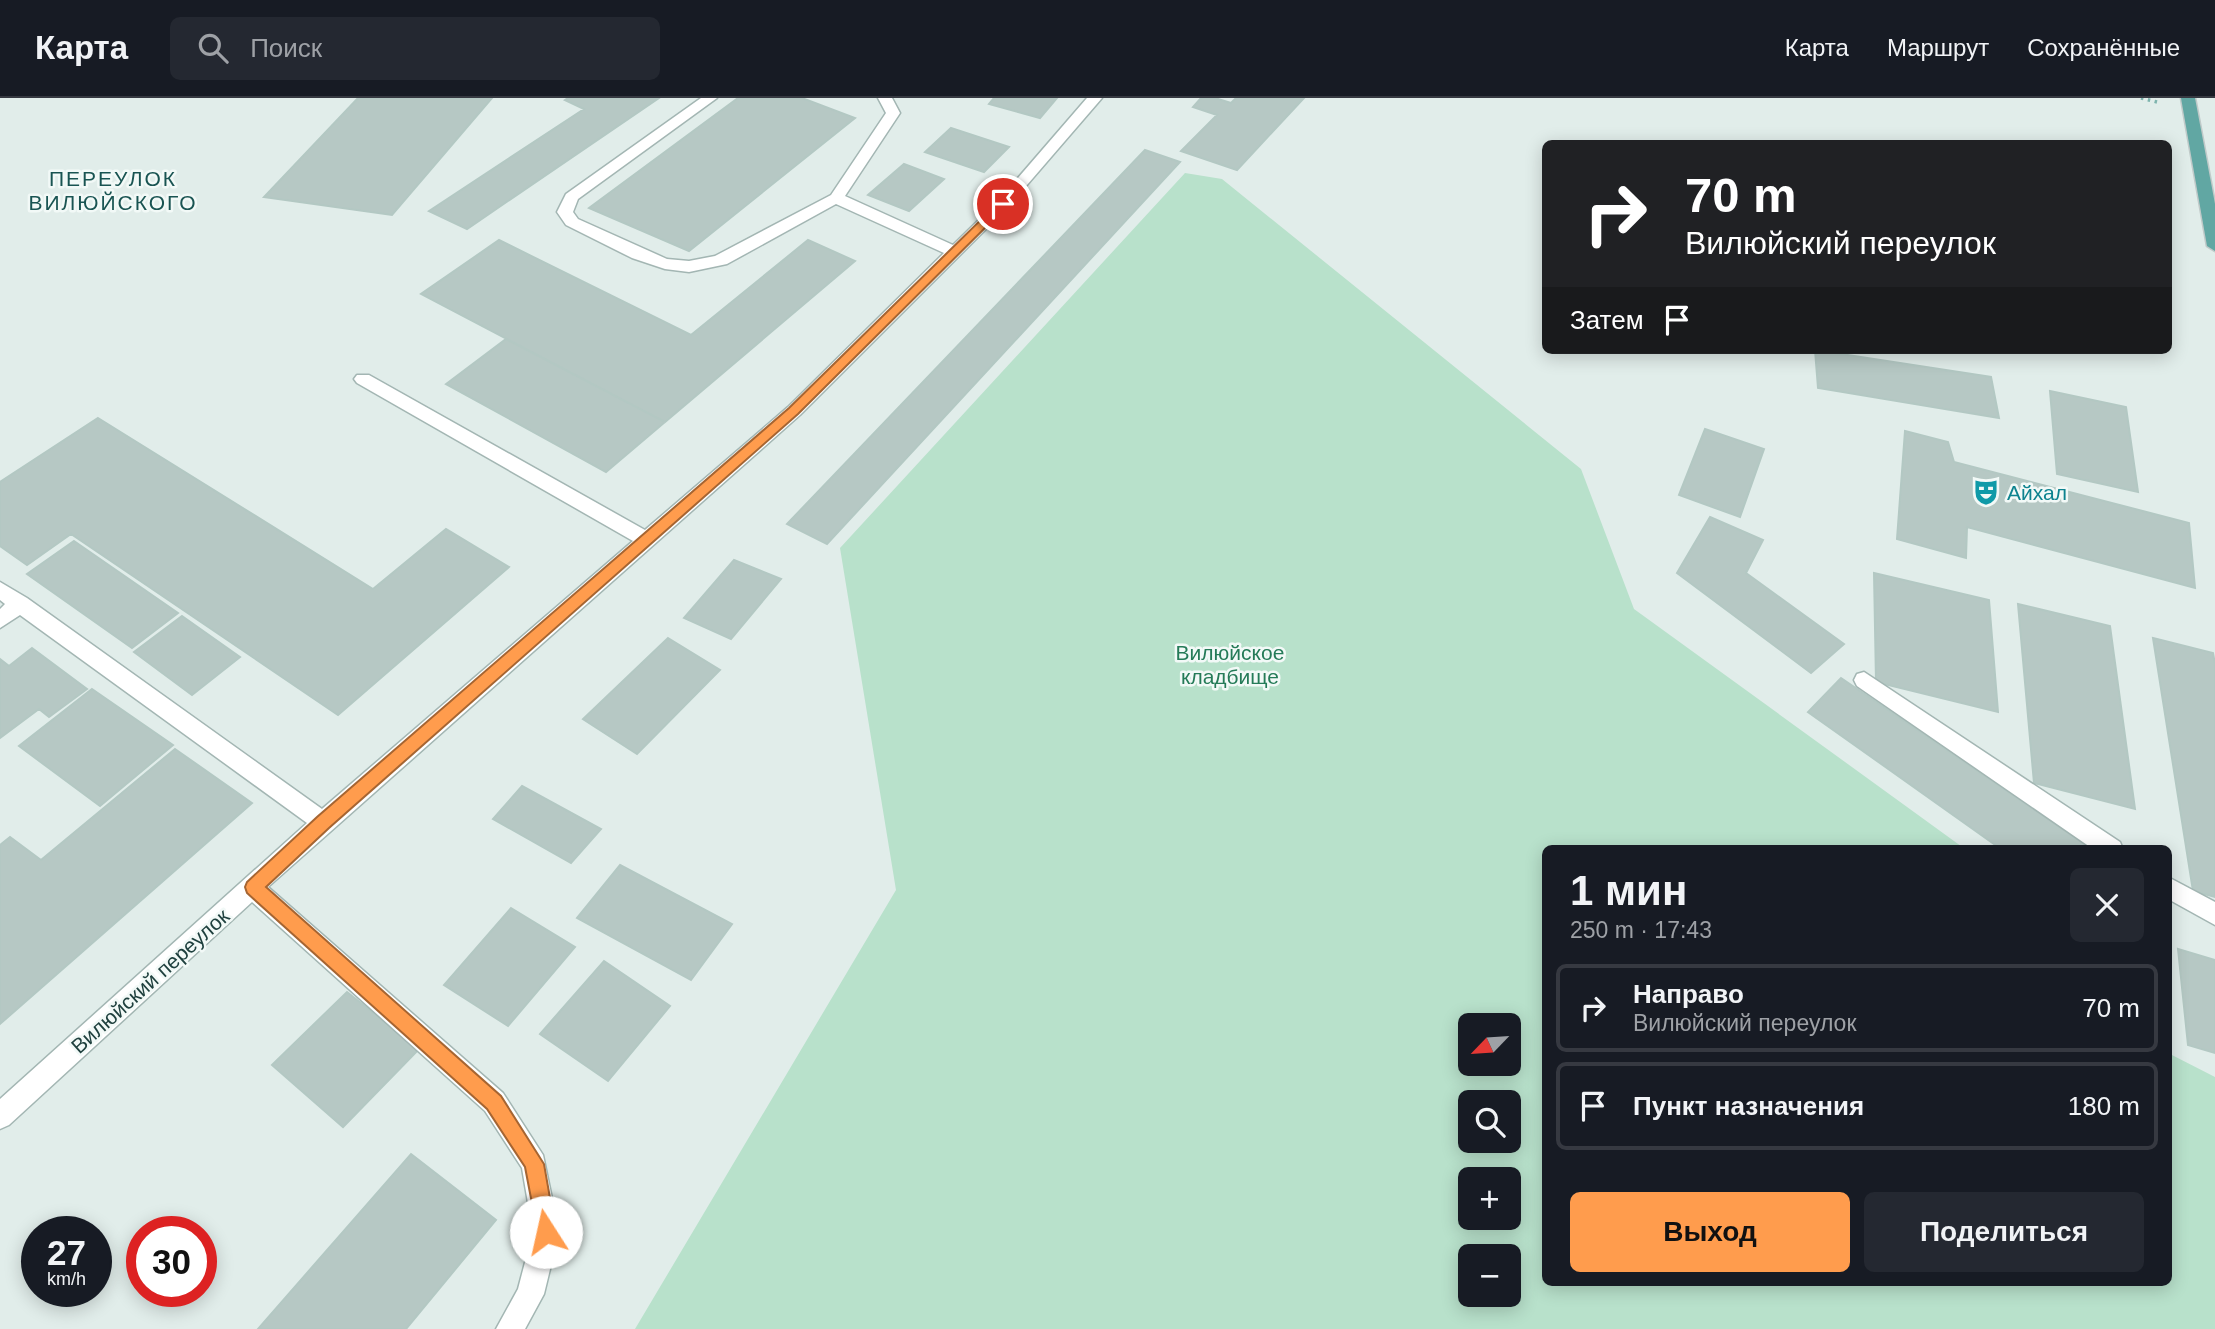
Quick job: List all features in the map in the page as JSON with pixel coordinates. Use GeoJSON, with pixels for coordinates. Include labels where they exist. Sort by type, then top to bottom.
{"type":"FeatureCollection","features":[{"type":"Feature","properties":{"kind":"main road"},"geometry":{"type":"LineString","coordinates":[[2188,98],[2215,246]]}},
{"type":"Feature","properties":{"kind":"street"},"geometry":{"type":"LineString","coordinates":[[710,98],[571,197],[565,212],[572,222],[663,263],[681,267],[721,260],[836,198],[893,113],[885,98]]}},
{"type":"Feature","properties":{"kind":"street","name":"Вилюйский переулок"},"geometry":{"type":"LineString","coordinates":[[0,1116],[323,822],[794,411],[1003,204],[1096,98]]}},
{"type":"Feature","properties":{"kind":"street"},"geometry":{"type":"LineString","coordinates":[[836,198],[955,252]]}},
{"type":"Feature","properties":{"kind":"street"},"geometry":{"type":"LineString","coordinates":[[363,379],[647,540]]}},
{"type":"Feature","properties":{"kind":"street"},"geometry":{"type":"LineString","coordinates":[[0,590],[323,822]]}},
{"type":"Feature","properties":{"kind":"street"},"geometry":{"type":"LineString","coordinates":[[0,620],[20,604]]}},
{"type":"Feature","properties":{"kind":"street"},"geometry":{"type":"LineString","coordinates":[[1864,680],[2106,845]]}},
{"type":"Feature","properties":{"kind":"street"},"geometry":{"type":"LineString","coordinates":[[253,887],[494,1102],[534,1164],[546,1232],[530,1294],[510,1329]]}},
{"type":"Feature","properties":{"kind":"street"},"geometry":{"type":"LineString","coordinates":[[2172,889],[2215,914]]}},
{"type":"Feature","properties":{"kind":"path"},"geometry":{"type":"LineString","coordinates":[[2141,98],[2157,102]]}},
{"type":"Feature","properties":{"kind":"green space","name":"Вилюйское кладбище"},"geometry":{"type":"Polygon","coordinates":[[[1185,173],[1222,179],[1581,469],[1634,609],[1959,845],[1542,845],[1542,1286],[2172,1286],[2172,1055],[2215,1077],[2215,1329],[635,1329],[896,890],[840,548],[1185,173]]]}},
{"type":"Feature","properties":{"kind":"building"},"geometry":{"type":"Polygon","coordinates":[[[358,98],[492,98],[392,215],[264,197],[358,98]]]}},
{"type":"Feature","properties":{"kind":"building"},"geometry":{"type":"Polygon","coordinates":[[[659,98],[467,229],[429,211],[584,109],[565,100],[659,98]]]}},
{"type":"Feature","properties":{"kind":"building"},"geometry":{"type":"Polygon","coordinates":[[[738,98],[802,98],[855,118],[689,251],[589,208],[738,98]]]}},
{"type":"Feature","properties":{"kind":"building"},"geometry":{"type":"Polygon","coordinates":[[[994,98],[1057,98],[1040,118],[989,104],[994,98]]]}},
{"type":"Feature","properties":{"kind":"building"},"geometry":{"type":"Polygon","coordinates":[[[1201,98],[1215,98],[1231,103],[1236,98],[1304,98],[1237,170],[1181,151],[1217,115],[1193,107],[1201,98]]]}},
{"type":"Feature","properties":{"kind":"building"},"geometry":{"type":"Polygon","coordinates":[[[951,128],[1009,147],[984,172],[925,152],[951,128]]]}},
{"type":"Feature","properties":{"kind":"building"},"geometry":{"type":"Polygon","coordinates":[[[1145,150],[1180,162],[827,544],[787,524],[1145,150]]]}},
{"type":"Feature","properties":{"kind":"building"},"geometry":{"type":"Polygon","coordinates":[[[904,164],[944,179],[909,211],[868,195],[904,164]]]}},
{"type":"Feature","properties":{"kind":"building"},"geometry":{"type":"Polygon","coordinates":[[[499,240],[691,335],[808,240],[855,261],[665,422],[421,294],[499,240]]]}},
{"type":"Feature","properties":{"kind":"building"},"geometry":{"type":"Polygon","coordinates":[[[506,339],[665,422],[606,472],[446,384],[506,339]]]}},
{"type":"Feature","properties":{"kind":"building"},"geometry":{"type":"Polygon","coordinates":[[[1815,354],[1841,354],[1991,377],[1999,418],[1818,388],[1815,354]]]}},
{"type":"Feature","properties":{"kind":"building"},"geometry":{"type":"Polygon","coordinates":[[[2050,391],[2126,407],[2138,492],[2057,474],[2050,391]]]}},
{"type":"Feature","properties":{"kind":"building"},"geometry":{"type":"Polygon","coordinates":[[[98,418],[373,589],[446,529],[509,567],[338,715],[71,534],[27,565],[0,546],[0,482],[98,418]]]}},
{"type":"Feature","properties":{"kind":"building"},"geometry":{"type":"Polygon","coordinates":[[[1705,429],[1764,449],[1740,517],[1679,495],[1705,429]]]}},
{"type":"Feature","properties":{"kind":"building","name":"Айхал"},"geometry":{"type":"Polygon","coordinates":[[[1905,431],[1948,442],[1954,462],[2189,523],[2195,588],[1967,527],[1966,558],[1897,539],[1905,431]]]}},
{"type":"Feature","properties":{"kind":"building"},"geometry":{"type":"Polygon","coordinates":[[[1710,517],[1763,540],[1746,573],[1844,644],[1811,673],[1677,573],[1710,517]]]}},
{"type":"Feature","properties":{"kind":"building"},"geometry":{"type":"Polygon","coordinates":[[[74,541],[178,613],[132,648],[27,574],[74,541]]]}},
{"type":"Feature","properties":{"kind":"building"},"geometry":{"type":"Polygon","coordinates":[[[734,560],[781,579],[731,639],[684,618],[734,560]]]}},
{"type":"Feature","properties":{"kind":"building"},"geometry":{"type":"Polygon","coordinates":[[[1874,573],[1989,600],[1998,712],[1876,682],[1874,573]]]}},
{"type":"Feature","properties":{"kind":"building"},"geometry":{"type":"Polygon","coordinates":[[[2018,604],[2110,626],[2135,809],[2034,783],[2018,604]]]}},
{"type":"Feature","properties":{"kind":"building"},"geometry":{"type":"Polygon","coordinates":[[[182,616],[240,657],[192,695],[134,652],[182,616]]]}},
{"type":"Feature","properties":{"kind":"building"},"geometry":{"type":"Polygon","coordinates":[[[668,638],[720,670],[637,754],[583,719],[668,638]]]}},
{"type":"Feature","properties":{"kind":"building"},"geometry":{"type":"Polygon","coordinates":[[[2153,638],[2213,653],[2215,897],[2193,891],[2153,638]]]}},
{"type":"Feature","properties":{"kind":"building"},"geometry":{"type":"Polygon","coordinates":[[[32,648],[87,689],[49,717],[39,709],[0,738],[0,659],[9,666],[32,648]]]}},
{"type":"Feature","properties":{"kind":"building"},"geometry":{"type":"Polygon","coordinates":[[[1841,678],[2086,845],[1995,845],[1808,712],[1841,678]]]}},
{"type":"Feature","properties":{"kind":"building"},"geometry":{"type":"Polygon","coordinates":[[[92,689],[173,745],[100,806],[19,746],[92,689]]]}},
{"type":"Feature","properties":{"kind":"building"},"geometry":{"type":"Polygon","coordinates":[[[175,749],[252,803],[0,1024],[0,845],[10,837],[41,860],[175,749]]]}},
{"type":"Feature","properties":{"kind":"building"},"geometry":{"type":"Polygon","coordinates":[[[522,786],[601,829],[571,863],[493,819],[522,786]]]}},
{"type":"Feature","properties":{"kind":"building"},"geometry":{"type":"Polygon","coordinates":[[[620,865],[732,924],[691,980],[577,918],[620,865]]]}},
{"type":"Feature","properties":{"kind":"building"},"geometry":{"type":"Polygon","coordinates":[[[511,908],[575,947],[508,1026],[444,985],[511,908]]]}},
{"type":"Feature","properties":{"kind":"building"},"geometry":{"type":"Polygon","coordinates":[[[2178,949],[2215,960],[2215,1053],[2188,1045],[2178,949]]]}},
{"type":"Feature","properties":{"kind":"building"},"geometry":{"type":"Polygon","coordinates":[[[604,961],[670,1006],[608,1081],[540,1034],[604,961]]]}},
{"type":"Feature","properties":{"kind":"building"},"geometry":{"type":"Polygon","coordinates":[[[347,992],[419,1049],[343,1127],[272,1065],[347,992]]]}},
{"type":"Feature","properties":{"kind":"building"},"geometry":{"type":"Polygon","coordinates":[[[411,1154],[496,1220],[406,1329],[258,1329],[411,1154]]]}},
{"type":"Feature","properties":{"kind":"place","name":"Айхал"},"geometry":{"type":"Point","coordinates":[1986,492]}},
{"type":"Feature","properties":{"kind":"district","name":"ПЕРЕУЛОК ВИЛЮЙСКОГО"},"geometry":{"type":"Point","coordinates":[113,190]}},
{"type":"Feature","properties":{"kind":"route"},"geometry":{"type":"LineString","coordinates":[[546,1232],[534,1164],[494,1102],[253,887],[323,822],[794,411],[1003,204]]}}]}
